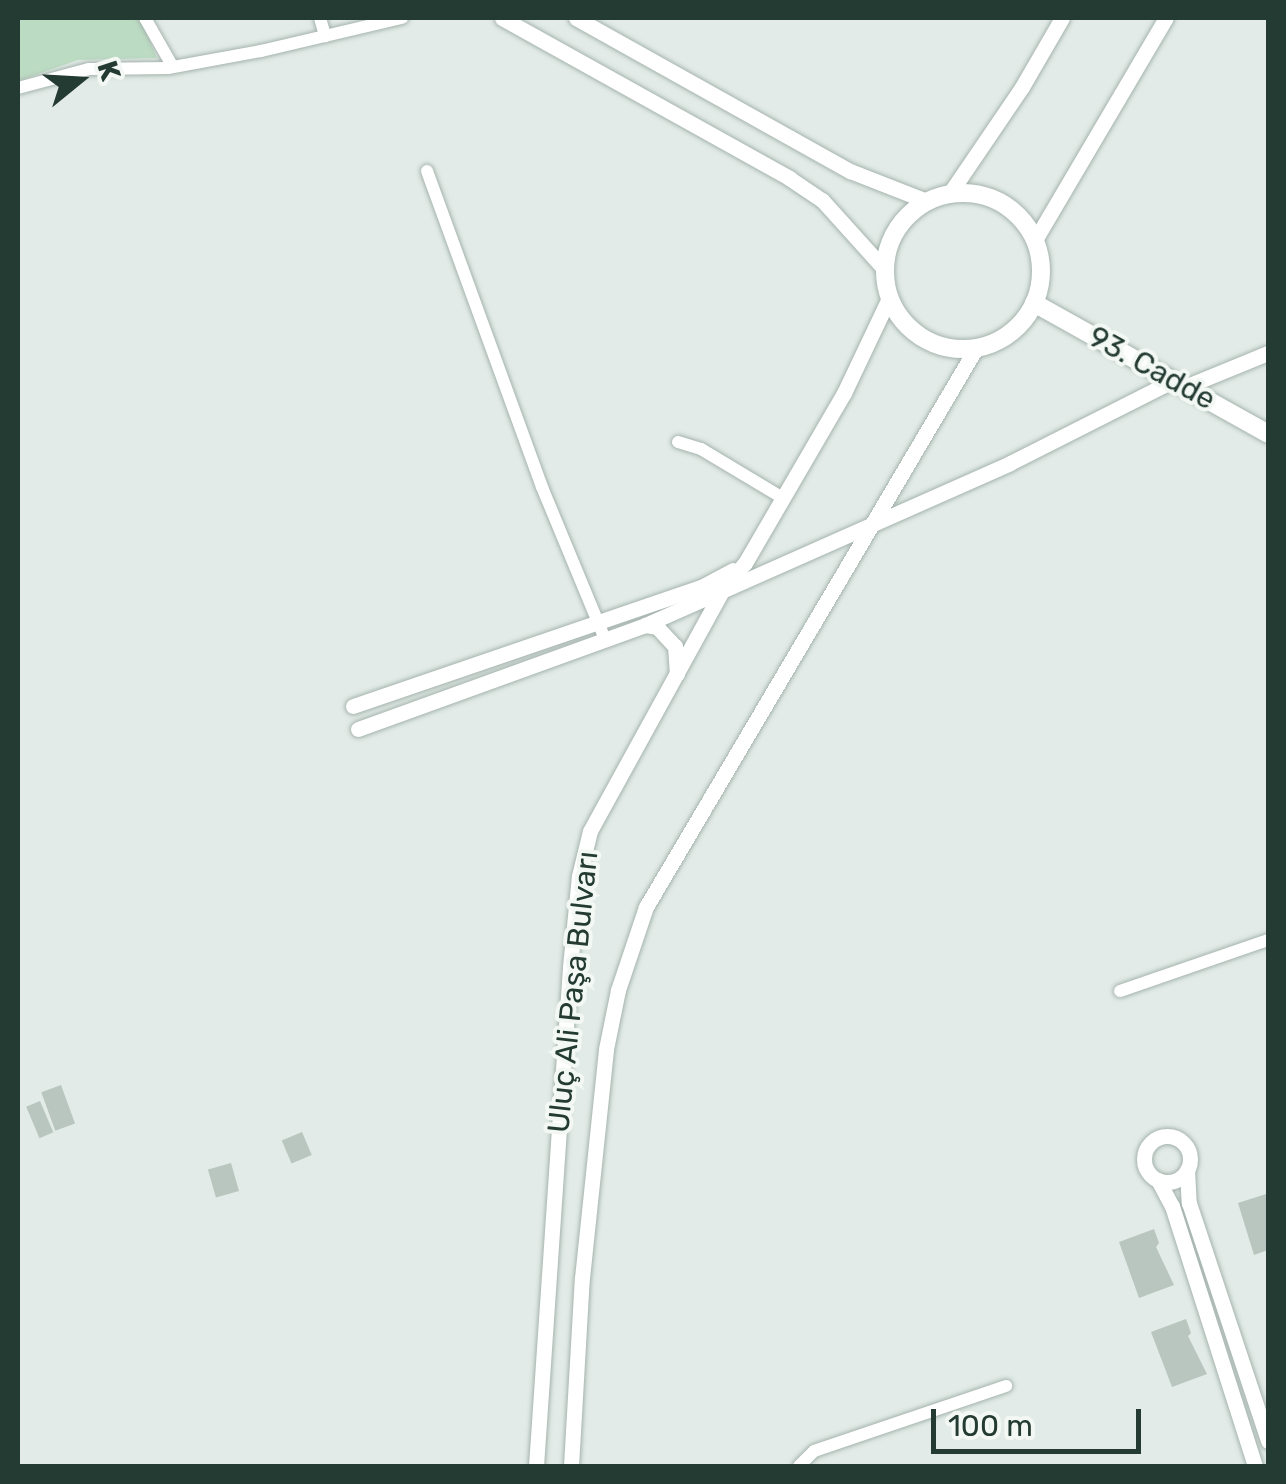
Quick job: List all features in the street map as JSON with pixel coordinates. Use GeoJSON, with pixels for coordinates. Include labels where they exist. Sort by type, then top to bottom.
{"type":"FeatureCollection","features":[{"type":"Feature","properties":{"kind":"main road"},"geometry":{"type":"LineString","coordinates":[[976,348],[951,348],[917,334],[900,316],[890,296],[885,270],[894,235],[908,215],[927,200],[950,193],[976,193],[1000,201],[1021,218],[1036,240],[1042,265],[1034,303]]}},
{"type":"Feature","properties":{"kind":"main road","name":"Uluç Ali Paşa Bulvarı"},"geometry":{"type":"LineString","coordinates":[[976,348],[1011,333],[1034,303]]}},
{"type":"Feature","properties":{"kind":"main road","name":"93. Cadde"},"geometry":{"type":"LineString","coordinates":[[1034,303],[1268,434]]}},
{"type":"Feature","properties":{"kind":"street"},"geometry":{"type":"LineString","coordinates":[[145,18],[173,67]]}},
{"type":"Feature","properties":{"kind":"street"},"geometry":{"type":"LineString","coordinates":[[320,18],[326,36]]}},
{"type":"Feature","properties":{"kind":"street"},"geometry":{"type":"LineString","coordinates":[[18,88],[89,69],[173,67],[402,18]]}},
{"type":"Feature","properties":{"kind":"street"},"geometry":{"type":"LineString","coordinates":[[502,18],[789,178],[822,200],[885,270]]}},
{"type":"Feature","properties":{"kind":"street"},"geometry":{"type":"LineString","coordinates":[[576,18],[850,171],[927,200]]}},
{"type":"Feature","properties":{"kind":"street"},"geometry":{"type":"LineString","coordinates":[[950,193],[1022,87],[1062,18]]}},
{"type":"Feature","properties":{"kind":"street"},"geometry":{"type":"LineString","coordinates":[[1036,240],[1166,18]]}},
{"type":"Feature","properties":{"kind":"street"},"geometry":{"type":"LineString","coordinates":[[427,171],[604,637]]}},
{"type":"Feature","properties":{"kind":"street","name":"Uluç Ali Paşa Bulvarı"},"geometry":{"type":"LineString","coordinates":[[536,1466],[579,876],[590,831],[723,589],[745,562],[844,393],[890,296]]}},
{"type":"Feature","properties":{"kind":"street","name":"Uluç Ali Paşa Bulvarı"},"geometry":{"type":"LineString","coordinates":[[572,1466],[582,1278],[606,1049],[624,970],[646,906],[976,348]]}},
{"type":"Feature","properties":{"kind":"street"},"geometry":{"type":"LineString","coordinates":[[358,728],[604,637],[645,626],[1180,383],[1268,352]]}},
{"type":"Feature","properties":{"kind":"street"},"geometry":{"type":"LineString","coordinates":[[678,442],[701,449],[783,498]]}},
{"type":"Feature","properties":{"kind":"street"},"geometry":{"type":"LineString","coordinates":[[353,706],[701,587],[745,562]]}},
{"type":"Feature","properties":{"kind":"street"},"geometry":{"type":"LineString","coordinates":[[645,626],[658,627],[674,646],[678,676]]}},
{"type":"Feature","properties":{"kind":"street"},"geometry":{"type":"LineString","coordinates":[[1120,991],[1268,940]]}},
{"type":"Feature","properties":{"kind":"street"},"geometry":{"type":"LineString","coordinates":[[1255,1466],[1172,1206],[1158,1180],[1147,1171],[1144,1157],[1149,1143],[1163,1135],[1178,1138],[1188,1148],[1189,1203],[1265,1418],[1268,1441]]}},
{"type":"Feature","properties":{"kind":"street"},"geometry":{"type":"LineString","coordinates":[[1158,1180],[1178,1180],[1188,1170]]}},
{"type":"Feature","properties":{"kind":"street"},"geometry":{"type":"LineString","coordinates":[[800,1466],[814,1451],[1006,1386]]}},
{"type":"Feature","properties":{"kind":"green space"},"geometry":{"type":"Polygon","coordinates":[[[18,18],[140,18],[157,58],[78,60],[18,81],[18,18]]]}},
{"type":"Feature","properties":{"kind":"building"},"geometry":{"type":"Polygon","coordinates":[[[61,1085],[75,1124],[55,1131],[41,1092],[61,1085]]]}},
{"type":"Feature","properties":{"kind":"building"},"geometry":{"type":"Polygon","coordinates":[[[40,1101],[53,1132],[39,1138],[26,1107],[40,1101]]]}},
{"type":"Feature","properties":{"kind":"building"},"geometry":{"type":"Polygon","coordinates":[[[302,1132],[312,1155],[292,1164],[282,1141],[302,1132]]]}},
{"type":"Feature","properties":{"kind":"building"},"geometry":{"type":"Polygon","coordinates":[[[231,1163],[239,1191],[216,1197],[208,1170],[231,1163]]]}},
{"type":"Feature","properties":{"kind":"building"},"geometry":{"type":"Polygon","coordinates":[[[1266,1194],[1268,1250],[1254,1255],[1238,1203],[1266,1194]]]}},
{"type":"Feature","properties":{"kind":"building"},"geometry":{"type":"Polygon","coordinates":[[[1154,1229],[1159,1243],[1156,1247],[1174,1285],[1139,1298],[1119,1242],[1154,1229]]]}},
{"type":"Feature","properties":{"kind":"building"},"geometry":{"type":"Polygon","coordinates":[[[1186,1319],[1191,1333],[1188,1336],[1207,1374],[1172,1387],[1151,1332],[1186,1319]]]}}]}
